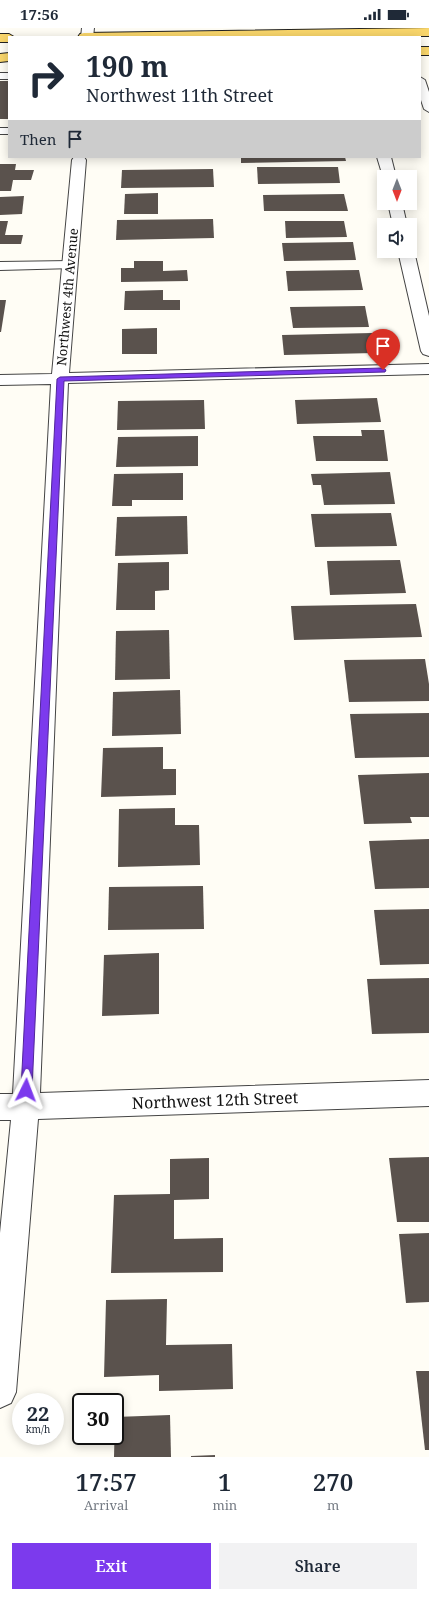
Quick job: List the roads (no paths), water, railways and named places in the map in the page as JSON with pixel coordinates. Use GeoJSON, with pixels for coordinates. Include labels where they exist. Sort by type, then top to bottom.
{"type":"FeatureCollection","features":[{"type":"Feature","properties":{"kind":"main road"},"geometry":{"type":"LineString","coordinates":[[113,36],[223,32],[429,32]]}},
{"type":"Feature","properties":{"kind":"street"},"geometry":{"type":"LineString","coordinates":[[384,158],[387,170]]}},
{"type":"Feature","properties":{"kind":"street","name":"Northwest 4th Avenue"},"geometry":{"type":"LineString","coordinates":[[0,1392],[13,1107],[60,379],[79,160]]}},
{"type":"Feature","properties":{"kind":"street"},"geometry":{"type":"LineString","coordinates":[[408,258],[429,351]]}},
{"type":"Feature","properties":{"kind":"street"},"geometry":{"type":"LineString","coordinates":[[0,380],[429,369]]}},
{"type":"Feature","properties":{"kind":"street","name":"Northwest 12th Street"},"geometry":{"type":"LineString","coordinates":[[13,1107],[429,1093]]}},
{"type":"Feature","properties":{"kind":"lane"},"geometry":{"type":"LineString","coordinates":[[421,83],[429,109]]}},
{"type":"Feature","properties":{"kind":"lane"},"geometry":{"type":"LineString","coordinates":[[0,266],[70,265]]}}]}
